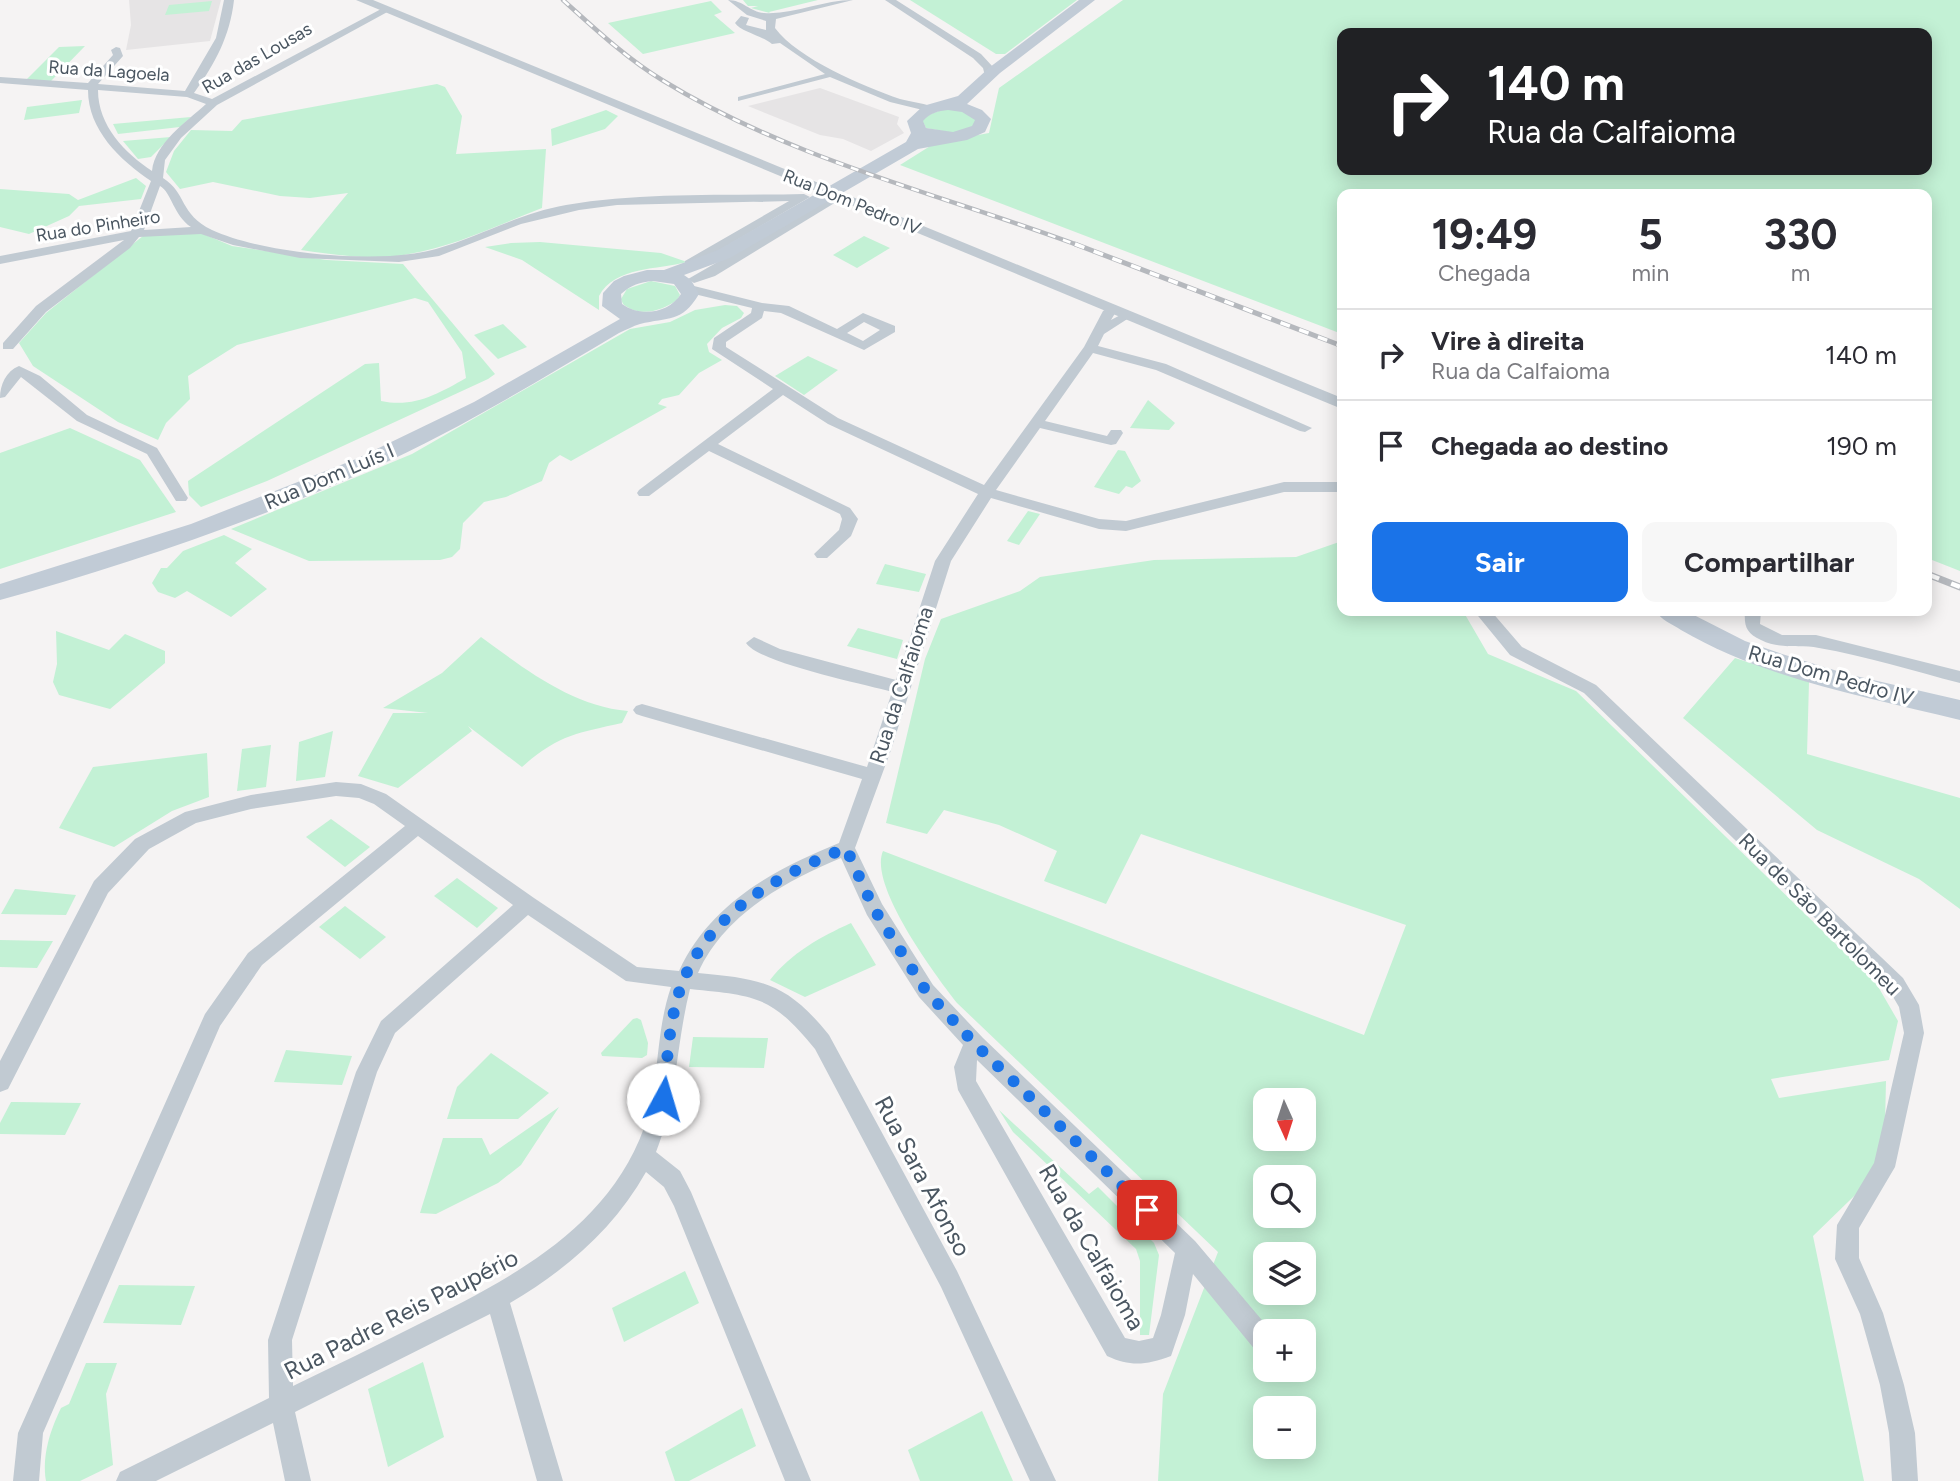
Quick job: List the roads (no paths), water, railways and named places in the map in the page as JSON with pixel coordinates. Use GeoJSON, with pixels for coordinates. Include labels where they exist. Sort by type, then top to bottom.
{"type":"FeatureCollection","features":[{"type":"Feature","properties":{"kind":"main road"},"geometry":{"type":"LineString","coordinates":[[677,309],[689,298],[690,285],[729,251],[925,121],[964,99],[1002,65],[1088,0]]}},
{"type":"Feature","properties":{"kind":"main road"},"geometry":{"type":"LineString","coordinates":[[925,121],[943,137],[962,136],[979,129],[983,124],[976,106],[979,97],[1002,65],[1100,0]]}},
{"type":"Feature","properties":{"kind":"main road"},"geometry":{"type":"LineString","coordinates":[[925,121],[963,107],[979,114]]}},
{"type":"Feature","properties":{"kind":"main road","name":"Rua Dom Luís I"},"geometry":{"type":"LineString","coordinates":[[640,317],[615,309],[610,298],[619,285],[638,277],[664,275],[729,251]]}},
{"type":"Feature","properties":{"kind":"main road"},"geometry":{"type":"LineString","coordinates":[[664,275],[690,285]]}},
{"type":"Feature","properties":{"kind":"main road","name":"Rua Dom Luís I"},"geometry":{"type":"LineString","coordinates":[[0,580],[199,519],[374,448],[514,375],[602,323],[615,309]]}},
{"type":"Feature","properties":{"kind":"main road","name":"Rua Dom Luís I"},"geometry":{"type":"LineString","coordinates":[[0,592],[199,529],[364,464],[481,406],[612,329],[640,317],[656,316],[677,309]]}},
{"type":"Feature","properties":{"kind":"main road","name":"Rua Dom Pedro IV"},"geometry":{"type":"LineString","coordinates":[[1677,616],[1719,640],[1757,657],[1960,710]]}},
{"type":"Feature","properties":{"kind":"street"},"geometry":{"type":"LineString","coordinates":[[188,94],[212,61],[228,20],[229,0]]}},
{"type":"Feature","properties":{"kind":"street","name":"Rua Dom Pedro IV"},"geometry":{"type":"LineString","coordinates":[[362,0],[1337,402]]}},
{"type":"Feature","properties":{"kind":"street"},"geometry":{"type":"LineString","coordinates":[[725,0],[744,18],[766,20]]}},
{"type":"Feature","properties":{"kind":"street"},"geometry":{"type":"LineString","coordinates":[[751,29],[766,20],[848,0]]}},
{"type":"Feature","properties":{"kind":"street"},"geometry":{"type":"LineString","coordinates":[[890,0],[977,56],[988,66],[1002,65]]}},
{"type":"Feature","properties":{"kind":"street"},"geometry":{"type":"LineString","coordinates":[[738,2],[750,13],[766,20],[774,34],[798,53],[836,78],[916,107],[925,121]]}},
{"type":"Feature","properties":{"kind":"street","name":"Rua das Lousas"},"geometry":{"type":"LineString","coordinates":[[159,160],[177,136],[214,103],[386,10]]}},
{"type":"Feature","properties":{"kind":"street"},"geometry":{"type":"LineString","coordinates":[[744,18],[740,25],[766,33],[805,65],[825,77],[909,110],[925,121]]}},
{"type":"Feature","properties":{"kind":"street"},"geometry":{"type":"LineString","coordinates":[[117,50],[118,56],[93,81],[94,105],[104,131],[133,166],[171,188],[177,209],[189,222],[236,243],[324,257],[404,259],[443,251],[543,213],[586,205],[804,197]]}},
{"type":"Feature","properties":{"kind":"street"},"geometry":{"type":"LineString","coordinates":[[742,99],[825,77]]}},
{"type":"Feature","properties":{"kind":"street","name":"Rua da Lagoela"},"geometry":{"type":"LineString","coordinates":[[0,80],[188,94],[214,103]]}},
{"type":"Feature","properties":{"kind":"street"},"geometry":{"type":"LineString","coordinates":[[133,166],[159,160],[157,180],[136,234],[126,245],[41,309],[4,341],[19,370],[35,379],[82,418],[152,451],[181,498]]}},
{"type":"Feature","properties":{"kind":"street","name":"Rua Dom Luís I"},"geometry":{"type":"LineString","coordinates":[[664,275],[703,257],[819,188]]}},
{"type":"Feature","properties":{"kind":"street"},"geometry":{"type":"LineString","coordinates":[[690,285],[840,196]]}},
{"type":"Feature","properties":{"kind":"street","name":"Rua do Pinheiro"},"geometry":{"type":"LineString","coordinates":[[0,260],[136,234],[202,230]]}},
{"type":"Feature","properties":{"kind":"street"},"geometry":{"type":"LineString","coordinates":[[690,285],[727,299]]}},
{"type":"Feature","properties":{"kind":"street"},"geometry":{"type":"LineString","coordinates":[[677,309],[727,299],[744,300],[759,307],[784,309],[838,334]]}},
{"type":"Feature","properties":{"kind":"street"},"geometry":{"type":"LineString","coordinates":[[759,307],[757,315],[719,341],[719,349],[833,421],[988,492],[1099,524],[1126,526],[1284,487],[1337,487]]}},
{"type":"Feature","properties":{"kind":"street","name":"Rua da Calfaioma"},"geometry":{"type":"LineString","coordinates":[[976,1045],[967,1055],[962,1069],[965,1083],[1116,1347],[1141,1356],[1162,1347],[1173,1315],[1187,1249],[976,1045],[926,991],[874,909],[846,848],[943,561],[1101,331],[1118,313]]}},
{"type":"Feature","properties":{"kind":"street"},"geometry":{"type":"LineString","coordinates":[[1090,348],[1161,368],[1305,428]]}},
{"type":"Feature","properties":{"kind":"street"},"geometry":{"type":"LineString","coordinates":[[0,394],[19,370]]}},
{"type":"Feature","properties":{"kind":"street"},"geometry":{"type":"LineString","coordinates":[[644,493],[782,389]]}},
{"type":"Feature","properties":{"kind":"street"},"geometry":{"type":"LineString","coordinates":[[1038,423],[1111,441],[1116,433]]}},
{"type":"Feature","properties":{"kind":"street"},"geometry":{"type":"LineString","coordinates":[[708,445],[845,511],[850,519],[846,532],[822,554]]}},
{"type":"Feature","properties":{"kind":"street","name":"Rua de São Bartolomeu"},"geometry":{"type":"LineString","coordinates":[[1486,616],[1516,650],[1590,689],[1896,984],[1909,1005],[1914,1033],[1884,1167],[1848,1225],[1847,1259],[1871,1313],[1892,1385],[1902,1433],[1905,1481]]}},
{"type":"Feature","properties":{"kind":"street","name":"Rua Dom Pedro IV"},"geometry":{"type":"LineString","coordinates":[[1753,616],[1752,626],[1762,636],[1795,644],[1816,641],[1960,677]]}},
{"type":"Feature","properties":{"kind":"street"},"geometry":{"type":"LineString","coordinates":[[754,643],[775,654],[902,688]]}},
{"type":"Feature","properties":{"kind":"street"},"geometry":{"type":"LineString","coordinates":[[642,710],[872,775]]}},
{"type":"Feature","properties":{"kind":"street","name":"Rua Sara Afonso"},"geometry":{"type":"LineString","coordinates":[[0,1082],[101,887],[142,844],[191,817],[251,802],[336,789],[361,791],[380,799],[527,904],[633,975],[684,978],[767,992],[784,1002],[805,1021],[822,1042],[949,1279],[1043,1481]]}},
{"type":"Feature","properties":{"kind":"street"},"geometry":{"type":"LineString","coordinates":[[26,1481],[31,1433],[212,1020],[255,959],[418,826]]}},
{"type":"Feature","properties":{"kind":"street","name":"Rua Padre Reis Paupério"},"geometry":{"type":"LineString","coordinates":[[128,1481],[496,1298],[535,1276],[594,1228],[626,1185],[643,1156],[663,1099],[671,1025],[684,978],[708,936],[741,903],[776,881],[846,848]]}},
{"type":"Feature","properties":{"kind":"street"},"geometry":{"type":"LineString","coordinates":[[298,1481],[281,1404],[280,1340],[367,1072],[388,1027],[527,904]]}},
{"type":"Feature","properties":{"kind":"street"},"geometry":{"type":"LineString","coordinates":[[643,1156],[672,1179],[683,1200],[798,1481]]}},
{"type":"Feature","properties":{"kind":"street"},"geometry":{"type":"LineString","coordinates":[[1187,1249],[1253,1328]]}},
{"type":"Feature","properties":{"kind":"street"},"geometry":{"type":"LineString","coordinates":[[496,1298],[550,1481]]}},
{"type":"Feature","properties":{"kind":"railway"},"geometry":{"type":"LineString","coordinates":[[563,0],[636,62],[711,108],[814,154],[1080,246]]}},
{"type":"Feature","properties":{"kind":"railway"},"geometry":{"type":"LineString","coordinates":[[1075,244],[1337,344]]}},
{"type":"Feature","properties":{"kind":"railway"},"geometry":{"type":"LineString","coordinates":[[1932,576],[1960,587]]}}]}
